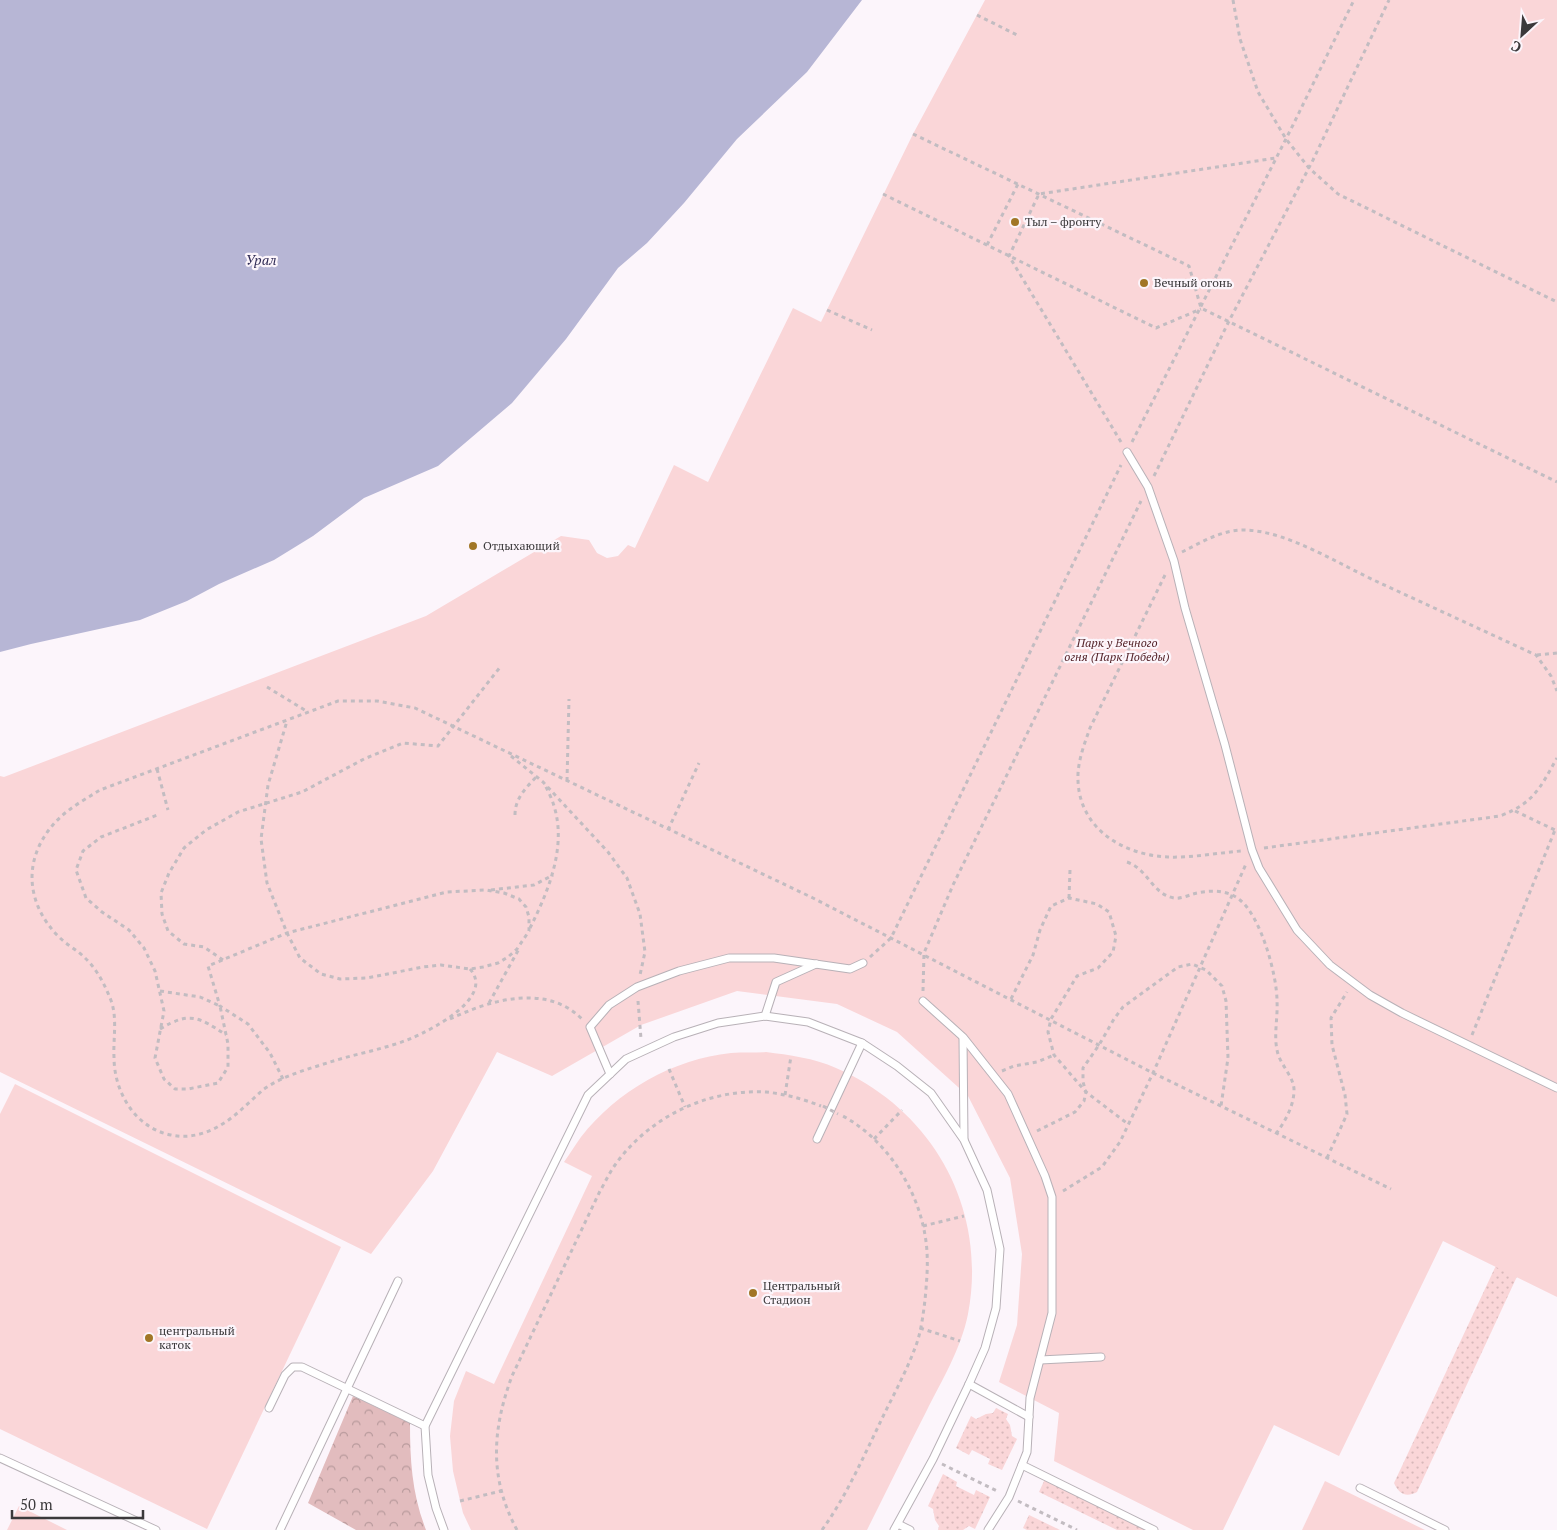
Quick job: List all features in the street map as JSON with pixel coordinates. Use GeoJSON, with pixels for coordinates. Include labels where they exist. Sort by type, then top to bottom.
{"type":"FeatureCollection","features":[{"type":"Feature","properties":{"kind":"lane"},"geometry":{"type":"LineString","coordinates":[[1127,452],[1148,487],[1174,561],[1185,608],[1225,745],[1252,850],[1259,868],[1297,930],[1330,965],[1370,995],[1402,1013],[1557,1088]]}},
{"type":"Feature","properties":{"kind":"lane"},"geometry":{"type":"LineString","coordinates":[[610,1074],[590,1027],[609,1005],[637,987],[680,971],[729,958],[774,958],[850,969],[863,963]]}},
{"type":"Feature","properties":{"kind":"lane"},"geometry":{"type":"LineString","coordinates":[[765,1016],[776,982],[816,964]]}},
{"type":"Feature","properties":{"kind":"lane"},"geometry":{"type":"LineString","coordinates":[[923,1001],[963,1037],[1008,1094],[1045,1176],[1052,1197],[1052,1313],[1030,1398],[1027,1452],[1009,1497],[990,1529]]}},
{"type":"Feature","properties":{"kind":"lane"},"geometry":{"type":"LineString","coordinates":[[444,1530],[436,1508],[428,1475],[424,1426],[588,1095],[626,1058],[674,1037],[718,1023],[765,1016],[808,1022],[862,1043],[897,1066],[931,1093],[964,1140],[988,1190],[1000,1249],[996,1308],[985,1348],[969,1384],[933,1459],[896,1527],[910,1530]]}},
{"type":"Feature","properties":{"kind":"lane"},"geometry":{"type":"LineString","coordinates":[[963,1037],[964,1140]]}},
{"type":"Feature","properties":{"kind":"lane"},"geometry":{"type":"LineString","coordinates":[[817,1139],[862,1043]]}},
{"type":"Feature","properties":{"kind":"lane"},"geometry":{"type":"LineString","coordinates":[[280,1530],[398,1281]]}},
{"type":"Feature","properties":{"kind":"lane"},"geometry":{"type":"LineString","coordinates":[[1040,1360],[1101,1357]]}},
{"type":"Feature","properties":{"kind":"lane"},"geometry":{"type":"LineString","coordinates":[[269,1408],[285,1375],[293,1367],[302,1366],[424,1426]]}},
{"type":"Feature","properties":{"kind":"lane"},"geometry":{"type":"LineString","coordinates":[[969,1384],[1029,1417]]}},
{"type":"Feature","properties":{"kind":"lane"},"geometry":{"type":"LineString","coordinates":[[0,1458],[153,1529]]}},
{"type":"Feature","properties":{"kind":"lane"},"geometry":{"type":"LineString","coordinates":[[1022,1465],[1154,1530]]}},
{"type":"Feature","properties":{"kind":"lane"},"geometry":{"type":"LineString","coordinates":[[1360,1488],[1445,1530]]}},
{"type":"Feature","properties":{"kind":"path"},"geometry":{"type":"LineString","coordinates":[[1233,0],[1240,39],[1258,92],[1286,139],[1309,168],[1338,194],[1557,302]]}},
{"type":"Feature","properties":{"kind":"path"},"geometry":{"type":"LineString","coordinates":[[863,963],[891,938],[1127,452],[1286,139],[1354,0]]}},
{"type":"Feature","properties":{"kind":"path"},"geometry":{"type":"LineString","coordinates":[[977,15],[1017,35]]}},
{"type":"Feature","properties":{"kind":"path"},"geometry":{"type":"LineString","coordinates":[[912,134],[1188,266],[1201,308],[1557,482]]}},
{"type":"Feature","properties":{"kind":"path"},"geometry":{"type":"LineString","coordinates":[[1039,194],[1276,158]]}},
{"type":"Feature","properties":{"kind":"path"},"geometry":{"type":"LineString","coordinates":[[987,245],[1018,184]]}},
{"type":"Feature","properties":{"kind":"path"},"geometry":{"type":"LineString","coordinates":[[883,194],[1156,328],[1201,308]]}},
{"type":"Feature","properties":{"kind":"path"},"geometry":{"type":"LineString","coordinates":[[1009,256],[1039,194]]}},
{"type":"Feature","properties":{"kind":"path"},"geometry":{"type":"LineString","coordinates":[[1009,256],[1127,452]]}},
{"type":"Feature","properties":{"kind":"path"},"geometry":{"type":"LineString","coordinates":[[827,310],[872,330]]}},
{"type":"Feature","properties":{"kind":"path"},"geometry":{"type":"LineString","coordinates":[[1557,691],[1551,676],[1536,655],[1379,583],[1292,540],[1246,530],[1227,532],[1183,552],[1174,561],[1158,586],[1090,728],[1082,752],[1078,780],[1081,802],[1091,821],[1108,838],[1128,850],[1168,857],[1252,850],[1500,816],[1514,811],[1530,801],[1542,786],[1557,758]]}},
{"type":"Feature","properties":{"kind":"path"},"geometry":{"type":"LineString","coordinates":[[1536,655],[1557,653]]}},
{"type":"Feature","properties":{"kind":"path"},"geometry":{"type":"LineString","coordinates":[[223,960],[204,947],[184,944],[168,930],[162,914],[161,893],[169,873],[184,848],[206,830],[238,812],[302,792],[364,759],[403,743],[438,746],[501,666]]}},
{"type":"Feature","properties":{"kind":"path"},"geometry":{"type":"LineString","coordinates":[[267,688],[308,712]]}},
{"type":"Feature","properties":{"kind":"path"},"geometry":{"type":"LineString","coordinates":[[567,781],[569,699]]}},
{"type":"Feature","properties":{"kind":"path"},"geometry":{"type":"LineString","coordinates":[[590,1027],[570,1008],[546,999],[514,997],[488,1003],[411,1038],[289,1075],[264,1090],[220,1127],[197,1136],[172,1136],[149,1128],[132,1112],[119,1088],[114,1059],[115,1022],[112,1000],[100,976],[85,958],[60,938],[41,916],[33,896],[31,871],[39,844],[52,825],[74,806],[100,790],[338,701],[377,701],[415,708],[813,898],[1276,1134],[1391,1189]]}},
{"type":"Feature","properties":{"kind":"path"},"geometry":{"type":"LineString","coordinates":[[287,720],[268,785],[261,839],[267,883],[287,934],[300,958],[321,974],[340,979],[368,978],[441,965],[470,969],[498,963],[517,949],[529,932],[529,917],[526,907],[519,899],[504,893],[486,890]]}},
{"type":"Feature","properties":{"kind":"path"},"geometry":{"type":"LineString","coordinates":[[507,752],[543,782],[608,852],[627,878],[640,914],[645,952],[637,987],[642,1051]]}},
{"type":"Feature","properties":{"kind":"path"},"geometry":{"type":"LineString","coordinates":[[668,830],[699,763]]}},
{"type":"Feature","properties":{"kind":"path"},"geometry":{"type":"LineString","coordinates":[[157,769],[168,810]]}},
{"type":"Feature","properties":{"kind":"path"},"geometry":{"type":"LineString","coordinates":[[515,815],[517,801],[536,776]]}},
{"type":"Feature","properties":{"kind":"path"},"geometry":{"type":"LineString","coordinates":[[488,1003],[529,932],[553,875],[558,832],[554,806],[543,782]]}},
{"type":"Feature","properties":{"kind":"path"},"geometry":{"type":"LineString","coordinates":[[1468,1045],[1556,830],[1514,811]]}},
{"type":"Feature","properties":{"kind":"path"},"geometry":{"type":"LineString","coordinates":[[160,814],[102,837],[83,851],[76,870],[86,898],[102,912],[129,930],[144,948],[155,971],[164,1011],[155,1058],[164,1079],[175,1089],[188,1090],[218,1083],[228,1067],[228,1044],[220,1006],[208,966],[287,934],[447,892],[534,885],[553,875]]}},
{"type":"Feature","properties":{"kind":"path"},"geometry":{"type":"LineString","coordinates":[[1052,1197],[1102,1166],[1120,1142],[1252,850]]}},
{"type":"Feature","properties":{"kind":"path"},"geometry":{"type":"LineString","coordinates":[[1127,862],[1140,868],[1160,892],[1175,898],[1208,891],[1220,892],[1239,899],[1248,909],[1262,934],[1276,984],[1278,1002],[1275,1038],[1278,1055],[1291,1079],[1294,1090],[1293,1102],[1288,1116],[1276,1134]]}},
{"type":"Feature","properties":{"kind":"path"},"geometry":{"type":"LineString","coordinates":[[1069,898],[1070,870]]}},
{"type":"Feature","properties":{"kind":"path"},"geometry":{"type":"LineString","coordinates":[[1011,999],[1033,955],[1040,930],[1051,906],[1069,898],[1098,904],[1109,912],[1116,936],[1114,952],[1098,968],[1077,976],[1050,1019],[1048,1032],[1054,1055],[1086,1092],[1128,1124]]}},
{"type":"Feature","properties":{"kind":"path"},"geometry":{"type":"LineString","coordinates":[[1027,1137],[1075,1112],[1084,1101],[1086,1092],[1082,1082],[1083,1068],[1123,1007],[1178,967],[1192,964],[1206,970],[1222,986],[1226,1001],[1228,1058],[1221,1106]]}},
{"type":"Feature","properties":{"kind":"path"},"geometry":{"type":"LineString","coordinates":[[445,1021],[472,996],[477,983],[476,976],[470,969]]}},
{"type":"Feature","properties":{"kind":"path"},"geometry":{"type":"LineString","coordinates":[[1327,1158],[1347,1114],[1345,1095],[1332,1045],[1331,1018],[1354,983]]}},
{"type":"Feature","properties":{"kind":"path"},"geometry":{"type":"LineString","coordinates":[[160,991],[200,997],[220,1006],[248,1024],[270,1053],[283,1079]]}},
{"type":"Feature","properties":{"kind":"path"},"geometry":{"type":"LineString","coordinates":[[160,1028],[176,1019],[192,1017],[210,1024],[226,1035]]}},
{"type":"Feature","properties":{"kind":"path"},"geometry":{"type":"LineString","coordinates":[[993,1075],[1014,1066],[1037,1062],[1054,1055]]}},
{"type":"Feature","properties":{"kind":"path"},"geometry":{"type":"LineString","coordinates":[[785,1095],[791,1056]]}},
{"type":"Feature","properties":{"kind":"path"},"geometry":{"type":"LineString","coordinates":[[669,1069],[685,1107]]}},
{"type":"Feature","properties":{"kind":"path"},"geometry":{"type":"LineString","coordinates":[[517,1530],[501,1491],[496,1462],[497,1432],[502,1404],[512,1376],[600,1191],[614,1166],[633,1143],[655,1124],[685,1107],[708,1099],[737,1093],[766,1092],[795,1097],[823,1106],[849,1120],[874,1139],[892,1159],[908,1184],[919,1209],[928,1263],[916,1347],[852,1482],[822,1530]]}},
{"type":"Feature","properties":{"kind":"path"},"geometry":{"type":"LineString","coordinates":[[874,1139],[902,1110]]}},
{"type":"Feature","properties":{"kind":"path"},"geometry":{"type":"LineString","coordinates":[[923,1226],[964,1216]]}},
{"type":"Feature","properties":{"kind":"path"},"geometry":{"type":"LineString","coordinates":[[920,1328],[960,1341]]}},
{"type":"Feature","properties":{"kind":"path"},"geometry":{"type":"LineString","coordinates":[[460,1501],[501,1491]]}},
{"type":"Feature","properties":{"kind":"green space","name":"Парк у Вечного огня (Парк Победы)"},"geometry":{"type":"Polygon","coordinates":[[[985,0],[1557,0],[1557,1297],[1443,1241],[1339,1456],[1274,1425],[1223,1530],[1193,1530],[1054,1461],[1059,1413],[999,1382],[1017,1325],[1022,1254],[1010,1178],[968,1096],[897,1032],[837,1004],[737,991],[641,1025],[552,1076],[497,1052],[433,1171],[371,1254],[0,1072],[0,776],[4,777],[426,616],[561,536],[589,540],[597,553],[607,558],[618,556],[628,545],[635,548],[674,465],[708,482],[793,308],[821,322],[913,134],[985,0]]]}},
{"type":"Feature","properties":{"kind":"green space","name":"Центральный Стадион"},"geometry":{"type":"Polygon","coordinates":[[[766,1052],[810,1059],[836,1068],[870,1086],[900,1109],[926,1137],[946,1167],[961,1201],[969,1237],[972,1275],[968,1314],[961,1340],[867,1530],[471,1530],[463,1513],[453,1471],[450,1436],[454,1401],[466,1371],[494,1384],[592,1176],[564,1162],[595,1120],[611,1105],[648,1080],[688,1062],[709,1056],[766,1052]]]}},
{"type":"Feature","properties":{"kind":"green space","name":"центральный каток"},"geometry":{"type":"Polygon","coordinates":[[[15,1084],[341,1247],[207,1529],[0,1429],[0,1114],[15,1084]]]}},
{"type":"Feature","properties":{"kind":"green space"},"geometry":{"type":"Polygon","coordinates":[[[1499,1259],[1520,1270],[1417,1492],[1409,1495],[1403,1494],[1394,1483],[1499,1259]]]}},
{"type":"Feature","properties":{"kind":"green space"},"geometry":{"type":"Polygon","coordinates":[[[353,1396],[410,1423],[413,1477],[421,1517],[426,1530],[356,1530],[308,1503],[353,1396]]]}},
{"type":"Feature","properties":{"kind":"green space"},"geometry":{"type":"Polygon","coordinates":[[[996,1408],[1008,1414],[1006,1419],[1010,1425],[1012,1436],[1017,1439],[1002,1470],[988,1464],[990,1459],[972,1450],[969,1455],[956,1448],[971,1416],[976,1419],[993,1413],[996,1408]]]}},
{"type":"Feature","properties":{"kind":"green space"},"geometry":{"type":"Polygon","coordinates":[[[943,1474],[957,1482],[956,1486],[974,1495],[976,1490],[990,1497],[975,1529],[969,1526],[963,1530],[938,1530],[939,1526],[935,1520],[933,1509],[928,1506],[943,1474]]]}},
{"type":"Feature","properties":{"kind":"green space"},"geometry":{"type":"Polygon","coordinates":[[[1045,1479],[1149,1530],[1117,1530],[1039,1492],[1045,1479]]]}},
{"type":"Feature","properties":{"kind":"green space"},"geometry":{"type":"Polygon","coordinates":[[[1325,1481],[1425,1530],[1302,1530],[1325,1481]]]}},
{"type":"Feature","properties":{"kind":"green space"},"geometry":{"type":"Polygon","coordinates":[[[19,1506],[67,1530],[7,1530],[19,1506]]]}},
{"type":"Feature","properties":{"kind":"green space"},"geometry":{"type":"Polygon","coordinates":[[[1029,1515],[1060,1530],[1027,1530],[1023,1528],[1029,1515]]]}},
{"type":"Feature","properties":{"kind":"water","name":"Урал"},"geometry":{"type":"Polygon","coordinates":[[[0,0],[862,0],[807,72],[737,139],[684,203],[647,243],[618,268],[566,339],[512,403],[438,466],[364,498],[313,536],[274,560],[219,584],[187,601],[140,620],[0,652],[0,0]]]}},
{"type":"Feature","properties":{"kind":"place","name":"Тыл – фронту"},"geometry":{"type":"Point","coordinates":[1015,222]}},
{"type":"Feature","properties":{"kind":"place","name":"Вечный огонь"},"geometry":{"type":"Point","coordinates":[1144,283]}},
{"type":"Feature","properties":{"kind":"place","name":"Отдыхающий"},"geometry":{"type":"Point","coordinates":[473,546]}},
{"type":"Feature","properties":{"kind":"place","name":"Центральный Стадион"},"geometry":{"type":"Point","coordinates":[753,1293]}},
{"type":"Feature","properties":{"kind":"place","name":"центральный каток"},"geometry":{"type":"Point","coordinates":[149,1338]}}]}
